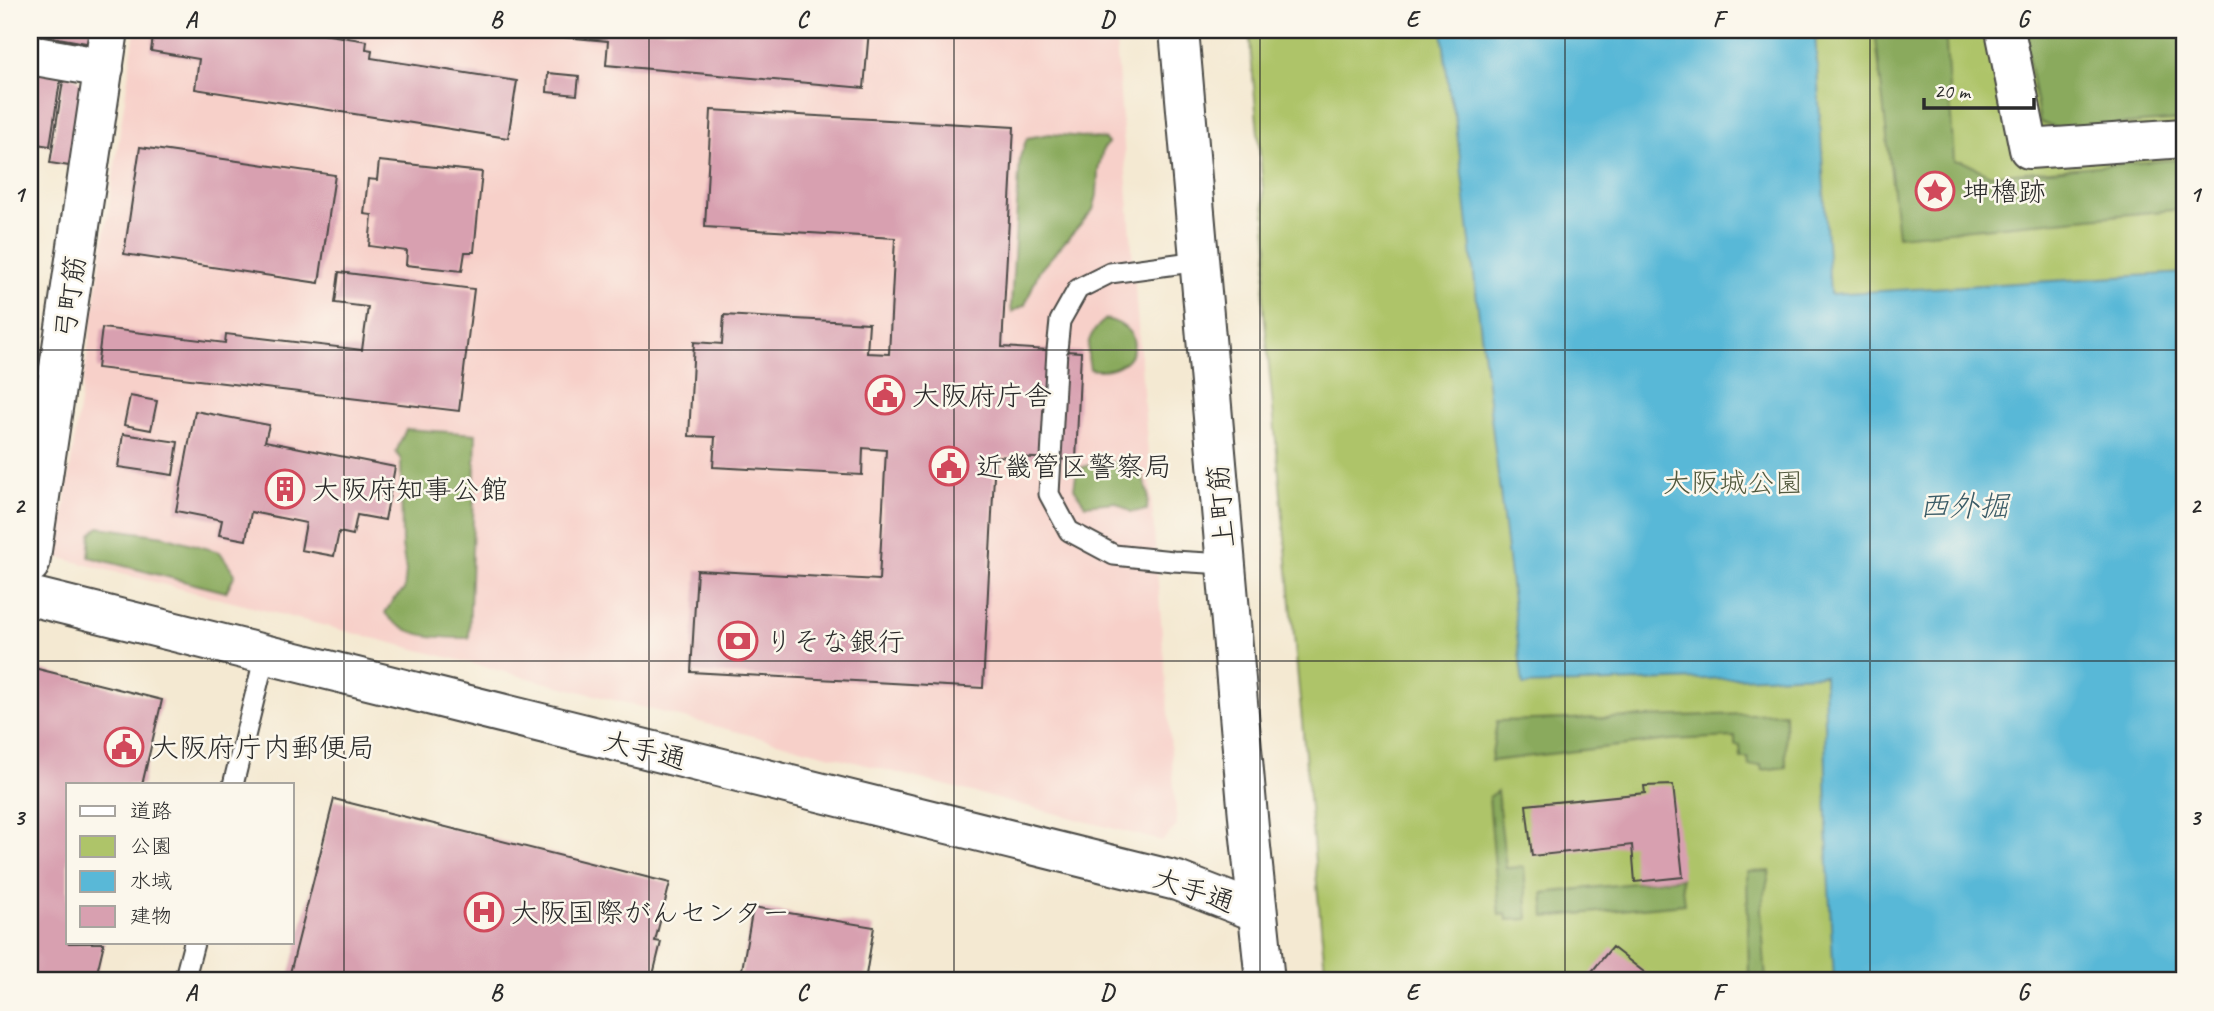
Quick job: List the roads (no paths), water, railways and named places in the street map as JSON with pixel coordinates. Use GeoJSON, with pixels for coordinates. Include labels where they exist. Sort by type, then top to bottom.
{"type":"FeatureCollection","features":[{"type":"Feature","properties":{"kind":"street","name":"弓町筋"},"geometry":{"type":"LineString","coordinates":[[30,564],[110,30]]}},
{"type":"Feature","properties":{"kind":"street","name":"上町筋"},"geometry":{"type":"LineString","coordinates":[[1179,30],[1265,981]]}},
{"type":"Feature","properties":{"kind":"street"},"geometry":{"type":"LineString","coordinates":[[2005,30],[2029,149],[2184,138]]}},
{"type":"Feature","properties":{"kind":"street"},"geometry":{"type":"LineString","coordinates":[[30,55],[104,68]]}},
{"type":"Feature","properties":{"kind":"street","name":"大手通"},"geometry":{"type":"LineString","coordinates":[[30,596],[1177,881],[1257,912]]}},
{"type":"Feature","properties":{"kind":"lane"},"geometry":{"type":"LineString","coordinates":[[1199,261],[1110,273],[1078,289],[1060,321],[1049,494],[1069,531],[1114,555],[1226,564]]}},
{"type":"Feature","properties":{"kind":"lane"},"geometry":{"type":"LineString","coordinates":[[233,783],[265,656]]}},
{"type":"Feature","properties":{"kind":"lane"},"geometry":{"type":"LineString","coordinates":[[184,981],[194,944]]}},
{"type":"Feature","properties":{"kind":"water","name":"西外掘"},"geometry":{"type":"Polygon","coordinates":[[[1442,30],[1815,30],[1830,294],[2184,273],[2184,981],[1834,981],[1828,869],[1824,675],[1523,685],[1455,116],[1449,91],[1442,30]]]}},
{"type":"Feature","properties":{"kind":"place","name":"坤櫓跡"},"geometry":{"type":"Point","coordinates":[1935,191]}},
{"type":"Feature","properties":{"kind":"place","name":"大阪府庁舎"},"geometry":{"type":"Point","coordinates":[885,395]}},
{"type":"Feature","properties":{"kind":"place","name":"近畿管区警察局"},"geometry":{"type":"Point","coordinates":[949,466]}},
{"type":"Feature","properties":{"kind":"place","name":"大阪府知事公館"},"geometry":{"type":"Point","coordinates":[285,489]}},
{"type":"Feature","properties":{"kind":"place","name":"りそな銀行"},"geometry":{"type":"Point","coordinates":[738,641]}},
{"type":"Feature","properties":{"kind":"place","name":"大阪府庁内郵便局"},"geometry":{"type":"Point","coordinates":[124,747]}},
{"type":"Feature","properties":{"kind":"place","name":"大阪国際がんセンター"},"geometry":{"type":"Point","coordinates":[484,912]}},
{"type":"Feature","properties":{"kind":"park label","name":"大阪城公園"},"geometry":{"type":"Point","coordinates":[1733,482]}}]}
